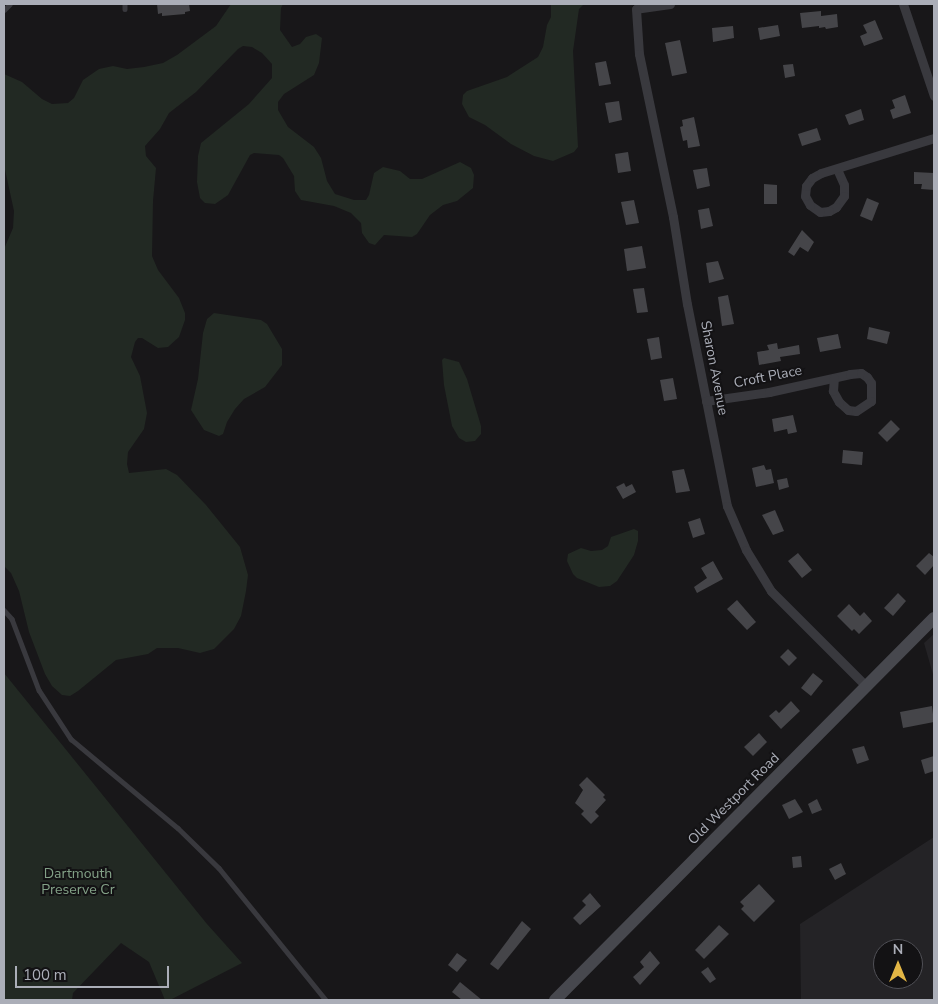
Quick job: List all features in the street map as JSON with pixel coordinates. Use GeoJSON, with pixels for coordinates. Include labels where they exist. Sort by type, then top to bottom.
{"type":"FeatureCollection","features":[{"type":"Feature","properties":{"kind":"main road","name":"Old Westport Road"},"geometry":{"type":"LineString","coordinates":[[555,1000],[934,618]]}},
{"type":"Feature","properties":{"kind":"street","name":"Sharon Avenue"},"geometry":{"type":"LineString","coordinates":[[670,4],[637,8],[639,54],[673,217],[727,506],[746,550],[770,591],[866,686]]}},
{"type":"Feature","properties":{"kind":"street"},"geometry":{"type":"LineString","coordinates":[[903,4],[934,96]]}},
{"type":"Feature","properties":{"kind":"street"},"geometry":{"type":"LineString","coordinates":[[837,169],[844,185],[844,196],[836,207],[829,211],[820,212],[810,205],[805,196],[806,186],[820,173],[934,138]]}},
{"type":"Feature","properties":{"kind":"street","name":"Croft Place"},"geometry":{"type":"LineString","coordinates":[[706,401],[861,373],[867,377],[872,392],[871,401],[856,411],[848,410],[839,402],[833,391],[834,378]]}},
{"type":"Feature","properties":{"kind":"lane"},"geometry":{"type":"LineString","coordinates":[[4,10],[10,4]]}},
{"type":"Feature","properties":{"kind":"lane"},"geometry":{"type":"LineString","coordinates":[[4,610],[12,619],[39,690],[71,738],[178,828],[219,868],[326,1000]]}},
{"type":"Feature","properties":{"kind":"shaded area"},"geometry":{"type":"Polygon","coordinates":[[[934,634],[934,678],[924,643],[934,634]]]}},
{"type":"Feature","properties":{"kind":"shaded area"},"geometry":{"type":"Polygon","coordinates":[[[934,837],[934,1000],[801,1000],[800,924],[934,837]]]}},
{"type":"Feature","properties":{"kind":"green space"},"geometry":{"type":"Polygon","coordinates":[[[231,4],[283,4],[281,8],[280,30],[292,47],[300,44],[306,37],[316,34],[322,38],[319,63],[314,75],[284,94],[278,102],[278,110],[288,127],[314,147],[321,158],[327,181],[335,194],[354,200],[366,200],[374,173],[383,167],[400,171],[410,179],[422,179],[460,162],[471,168],[474,175],[473,188],[457,201],[443,205],[430,215],[417,234],[412,237],[384,235],[375,245],[369,243],[362,233],[361,223],[351,213],[334,206],[301,200],[295,191],[294,176],[283,158],[279,155],[254,153],[250,155],[228,195],[215,204],[205,203],[200,198],[197,182],[198,156],[201,143],[249,104],[272,78],[272,64],[262,53],[252,47],[243,46],[238,49],[196,92],[169,113],[160,129],[145,146],[146,156],[156,168],[152,256],[158,270],[179,298],[185,313],[185,320],[179,337],[168,347],[158,348],[142,338],[138,338],[135,342],[131,357],[140,376],[147,413],[144,429],[128,452],[127,464],[129,473],[166,469],[177,475],[206,505],[240,547],[248,575],[246,591],[241,616],[234,629],[214,649],[200,653],[178,648],[157,648],[148,654],[116,660],[78,691],[70,696],[62,695],[52,686],[45,674],[29,632],[19,591],[11,573],[4,566],[4,249],[13,228],[14,211],[4,165],[4,74],[22,82],[42,99],[52,104],[68,103],[74,98],[83,80],[99,69],[113,66],[127,69],[144,67],[163,63],[177,55],[216,26],[231,4]]]}},
{"type":"Feature","properties":{"kind":"green space"},"geometry":{"type":"Polygon","coordinates":[[[551,4],[584,4],[579,9],[573,51],[578,147],[574,152],[553,161],[534,156],[511,144],[485,125],[469,117],[462,104],[463,95],[467,91],[507,77],[538,57],[543,47],[547,25],[551,17],[551,4]]]}},
{"type":"Feature","properties":{"kind":"green space"},"geometry":{"type":"Polygon","coordinates":[[[214,313],[261,320],[267,324],[282,349],[282,365],[265,387],[244,399],[235,409],[227,422],[223,434],[219,436],[204,430],[191,410],[198,379],[203,333],[207,319],[214,313]]]}},
{"type":"Feature","properties":{"kind":"green space"},"geometry":{"type":"Polygon","coordinates":[[[444,358],[459,362],[467,379],[481,426],[481,434],[475,441],[466,442],[459,438],[452,426],[444,385],[442,360],[444,358]]]}},
{"type":"Feature","properties":{"kind":"green space"},"geometry":{"type":"Polygon","coordinates":[[[634,529],[638,531],[638,541],[634,555],[617,581],[610,586],[599,587],[577,578],[573,574],[567,561],[568,554],[581,548],[591,551],[602,550],[608,546],[611,537],[634,529]]]}},
{"type":"Feature","properties":{"kind":"green space","name":"Dartmouth Preserve Cr"},"geometry":{"type":"Polygon","coordinates":[[[4,673],[207,924],[242,963],[170,1000],[165,1000],[149,962],[121,943],[73,993],[72,1000],[4,1000],[4,673]]]}},
{"type":"Feature","properties":{"kind":"building"},"geometry":{"type":"Polygon","coordinates":[[[157,4],[189,4],[190,11],[185,12],[185,14],[162,16],[162,13],[158,14],[157,4]]]}},
{"type":"Feature","properties":{"kind":"building"},"geometry":{"type":"Polygon","coordinates":[[[821,11],[821,16],[837,14],[838,27],[826,29],[825,27],[819,28],[819,26],[802,28],[800,13],[821,11]]]}},
{"type":"Feature","properties":{"kind":"building"},"geometry":{"type":"Polygon","coordinates":[[[875,20],[883,39],[864,46],[860,36],[867,33],[863,25],[875,20]]]}},
{"type":"Feature","properties":{"kind":"building"},"geometry":{"type":"Polygon","coordinates":[[[778,25],[780,36],[760,40],[758,28],[778,25]]]}},
{"type":"Feature","properties":{"kind":"building"},"geometry":{"type":"Polygon","coordinates":[[[733,26],[734,38],[713,42],[712,28],[733,26]]]}},
{"type":"Feature","properties":{"kind":"building"},"geometry":{"type":"Polygon","coordinates":[[[680,40],[687,73],[672,76],[665,43],[680,40]]]}},
{"type":"Feature","properties":{"kind":"building"},"geometry":{"type":"Polygon","coordinates":[[[606,61],[611,84],[599,86],[595,63],[606,61]]]}},
{"type":"Feature","properties":{"kind":"building"},"geometry":{"type":"Polygon","coordinates":[[[793,64],[795,76],[785,78],[783,65],[793,64]]]}},
{"type":"Feature","properties":{"kind":"building"},"geometry":{"type":"Polygon","coordinates":[[[905,95],[911,113],[893,119],[890,110],[895,108],[892,100],[905,95]]]}},
{"type":"Feature","properties":{"kind":"building"},"geometry":{"type":"Polygon","coordinates":[[[619,101],[622,120],[609,123],[605,103],[619,101]]]}},
{"type":"Feature","properties":{"kind":"building"},"geometry":{"type":"Polygon","coordinates":[[[861,109],[864,120],[849,125],[845,115],[861,109]]]}},
{"type":"Feature","properties":{"kind":"building"},"geometry":{"type":"Polygon","coordinates":[[[694,117],[700,146],[688,148],[687,140],[683,141],[680,127],[683,126],[682,120],[694,117]]]}},
{"type":"Feature","properties":{"kind":"building"},"geometry":{"type":"Polygon","coordinates":[[[817,128],[821,140],[802,146],[798,134],[817,128]]]}},
{"type":"Feature","properties":{"kind":"building"},"geometry":{"type":"Polygon","coordinates":[[[628,152],[631,171],[618,173],[615,154],[628,152]]]}},
{"type":"Feature","properties":{"kind":"building"},"geometry":{"type":"Polygon","coordinates":[[[707,168],[710,186],[697,189],[693,170],[707,168]]]}},
{"type":"Feature","properties":{"kind":"building"},"geometry":{"type":"Polygon","coordinates":[[[914,172],[934,173],[934,190],[921,189],[922,184],[914,184],[914,172]]]}},
{"type":"Feature","properties":{"kind":"building"},"geometry":{"type":"Polygon","coordinates":[[[764,184],[777,185],[777,204],[764,204],[764,184]]]}},
{"type":"Feature","properties":{"kind":"building"},"geometry":{"type":"Polygon","coordinates":[[[867,198],[879,203],[872,221],[860,216],[867,198]]]}},
{"type":"Feature","properties":{"kind":"building"},"geometry":{"type":"Polygon","coordinates":[[[634,200],[639,223],[626,225],[621,202],[634,200]]]}},
{"type":"Feature","properties":{"kind":"building"},"geometry":{"type":"Polygon","coordinates":[[[709,208],[713,226],[701,229],[698,210],[709,208]]]}},
{"type":"Feature","properties":{"kind":"building"},"geometry":{"type":"Polygon","coordinates":[[[802,230],[814,242],[808,252],[800,247],[794,256],[788,252],[802,230]]]}},
{"type":"Feature","properties":{"kind":"building"},"geometry":{"type":"Polygon","coordinates":[[[642,246],[646,268],[627,271],[624,249],[642,246]]]}},
{"type":"Feature","properties":{"kind":"building"},"geometry":{"type":"Polygon","coordinates":[[[718,261],[724,279],[709,283],[706,263],[718,261]]]}},
{"type":"Feature","properties":{"kind":"building"},"geometry":{"type":"Polygon","coordinates":[[[644,288],[648,312],[637,313],[633,289],[644,288]]]}},
{"type":"Feature","properties":{"kind":"building"},"geometry":{"type":"Polygon","coordinates":[[[728,295],[734,324],[722,326],[718,297],[728,295]]]}},
{"type":"Feature","properties":{"kind":"building"},"geometry":{"type":"Polygon","coordinates":[[[869,327],[890,332],[887,344],[867,339],[869,327]]]}},
{"type":"Feature","properties":{"kind":"building"},"geometry":{"type":"Polygon","coordinates":[[[838,334],[841,348],[820,352],[817,338],[838,334]]]}},
{"type":"Feature","properties":{"kind":"building"},"geometry":{"type":"Polygon","coordinates":[[[659,337],[662,358],[651,360],[647,339],[659,337]]]}},
{"type":"Feature","properties":{"kind":"building"},"geometry":{"type":"Polygon","coordinates":[[[777,343],[778,349],[799,345],[800,354],[780,357],[781,361],[759,365],[757,352],[769,350],[767,345],[777,343]]]}},
{"type":"Feature","properties":{"kind":"building"},"geometry":{"type":"Polygon","coordinates":[[[673,378],[677,399],[664,401],[660,380],[673,378]]]}},
{"type":"Feature","properties":{"kind":"building"},"geometry":{"type":"Polygon","coordinates":[[[793,415],[797,432],[788,434],[787,429],[774,432],[772,419],[793,415]]]}},
{"type":"Feature","properties":{"kind":"building"},"geometry":{"type":"Polygon","coordinates":[[[891,420],[900,429],[887,442],[878,433],[891,420]]]}},
{"type":"Feature","properties":{"kind":"building"},"geometry":{"type":"Polygon","coordinates":[[[843,450],[863,452],[862,465],[842,463],[843,450]]]}},
{"type":"Feature","properties":{"kind":"building"},"geometry":{"type":"Polygon","coordinates":[[[764,465],[766,470],[771,469],[774,483],[756,487],[752,468],[764,465]]]}},
{"type":"Feature","properties":{"kind":"building"},"geometry":{"type":"Polygon","coordinates":[[[684,469],[690,491],[676,493],[672,471],[684,469]]]}},
{"type":"Feature","properties":{"kind":"building"},"geometry":{"type":"Polygon","coordinates":[[[787,478],[789,487],[779,490],[777,480],[787,478]]]}},
{"type":"Feature","properties":{"kind":"building"},"geometry":{"type":"Polygon","coordinates":[[[624,483],[626,487],[632,484],[636,492],[623,499],[616,487],[624,483]]]}},
{"type":"Feature","properties":{"kind":"building"},"geometry":{"type":"Polygon","coordinates":[[[775,510],[784,531],[773,535],[762,515],[775,510]]]}},
{"type":"Feature","properties":{"kind":"building"},"geometry":{"type":"Polygon","coordinates":[[[700,518],[705,534],[693,538],[688,522],[700,518]]]}},
{"type":"Feature","properties":{"kind":"building"},"geometry":{"type":"Polygon","coordinates":[[[798,553],[812,570],[802,578],[788,561],[798,553]]]}},
{"type":"Feature","properties":{"kind":"building"},"geometry":{"type":"Polygon","coordinates":[[[929,553],[934,557],[934,565],[925,575],[916,566],[929,553]]]}},
{"type":"Feature","properties":{"kind":"building"},"geometry":{"type":"Polygon","coordinates":[[[713,561],[723,579],[697,593],[694,587],[707,578],[701,568],[713,561]]]}},
{"type":"Feature","properties":{"kind":"building"},"geometry":{"type":"Polygon","coordinates":[[[898,593],[906,601],[893,616],[884,608],[898,593]]]}},
{"type":"Feature","properties":{"kind":"building"},"geometry":{"type":"Polygon","coordinates":[[[737,600],[756,622],[747,630],[727,609],[737,600]]]}},
{"type":"Feature","properties":{"kind":"building"},"geometry":{"type":"Polygon","coordinates":[[[849,604],[860,616],[864,612],[872,621],[859,634],[854,629],[852,631],[837,616],[849,604]]]}},
{"type":"Feature","properties":{"kind":"building"},"geometry":{"type":"Polygon","coordinates":[[[788,649],[797,658],[789,666],[780,657],[788,649]]]}},
{"type":"Feature","properties":{"kind":"building"},"geometry":{"type":"Polygon","coordinates":[[[813,673],[823,681],[811,696],[801,688],[813,673]]]}},
{"type":"Feature","properties":{"kind":"building"},"geometry":{"type":"Polygon","coordinates":[[[791,701],[800,711],[781,729],[769,716],[776,710],[779,713],[791,701]]]}},
{"type":"Feature","properties":{"kind":"building"},"geometry":{"type":"Polygon","coordinates":[[[932,706],[934,722],[903,728],[900,712],[932,706]]]}},
{"type":"Feature","properties":{"kind":"building"},"geometry":{"type":"Polygon","coordinates":[[[759,733],[767,742],[753,756],[744,747],[759,733]]]}},
{"type":"Feature","properties":{"kind":"building"},"geometry":{"type":"Polygon","coordinates":[[[864,746],[869,760],[857,764],[852,749],[864,746]]]}},
{"type":"Feature","properties":{"kind":"building"},"geometry":{"type":"Polygon","coordinates":[[[934,756],[934,771],[925,774],[921,760],[934,756]]]}},
{"type":"Feature","properties":{"kind":"building"},"geometry":{"type":"Polygon","coordinates":[[[587,777],[605,795],[603,797],[606,800],[595,812],[599,816],[591,824],[581,814],[584,811],[575,803],[583,790],[579,785],[587,777]]]}},
{"type":"Feature","properties":{"kind":"building"},"geometry":{"type":"Polygon","coordinates":[[[795,799],[803,812],[789,819],[782,805],[795,799]]]}},
{"type":"Feature","properties":{"kind":"building"},"geometry":{"type":"Polygon","coordinates":[[[817,799],[822,810],[812,814],[808,804],[817,799]]]}},
{"type":"Feature","properties":{"kind":"building"},"geometry":{"type":"Polygon","coordinates":[[[801,856],[802,867],[793,868],[792,857],[801,856]]]}},
{"type":"Feature","properties":{"kind":"building"},"geometry":{"type":"Polygon","coordinates":[[[841,863],[846,874],[835,880],[829,869],[841,863]]]}},
{"type":"Feature","properties":{"kind":"building"},"geometry":{"type":"Polygon","coordinates":[[[759,884],[775,901],[754,922],[741,909],[744,906],[740,902],[759,884]]]}},
{"type":"Feature","properties":{"kind":"building"},"geometry":{"type":"Polygon","coordinates":[[[590,893],[601,906],[580,925],[573,918],[586,905],[582,901],[590,893]]]}},
{"type":"Feature","properties":{"kind":"building"},"geometry":{"type":"Polygon","coordinates":[[[522,921],[531,929],[498,970],[490,964],[522,921]]]}},
{"type":"Feature","properties":{"kind":"building"},"geometry":{"type":"Polygon","coordinates":[[[719,925],[729,934],[704,959],[695,950],[719,925]]]}},
{"type":"Feature","properties":{"kind":"building"},"geometry":{"type":"Polygon","coordinates":[[[650,951],[660,963],[640,985],[633,977],[644,967],[640,962],[650,951]]]}},
{"type":"Feature","properties":{"kind":"building"},"geometry":{"type":"Polygon","coordinates":[[[457,953],[467,960],[457,972],[448,965],[457,953]]]}},
{"type":"Feature","properties":{"kind":"building"},"geometry":{"type":"Polygon","coordinates":[[[708,967],[716,979],[710,983],[701,972],[708,967]]]}},
{"type":"Feature","properties":{"kind":"building"},"geometry":{"type":"Polygon","coordinates":[[[460,982],[482,1000],[462,1000],[452,992],[460,982]]]}}]}
